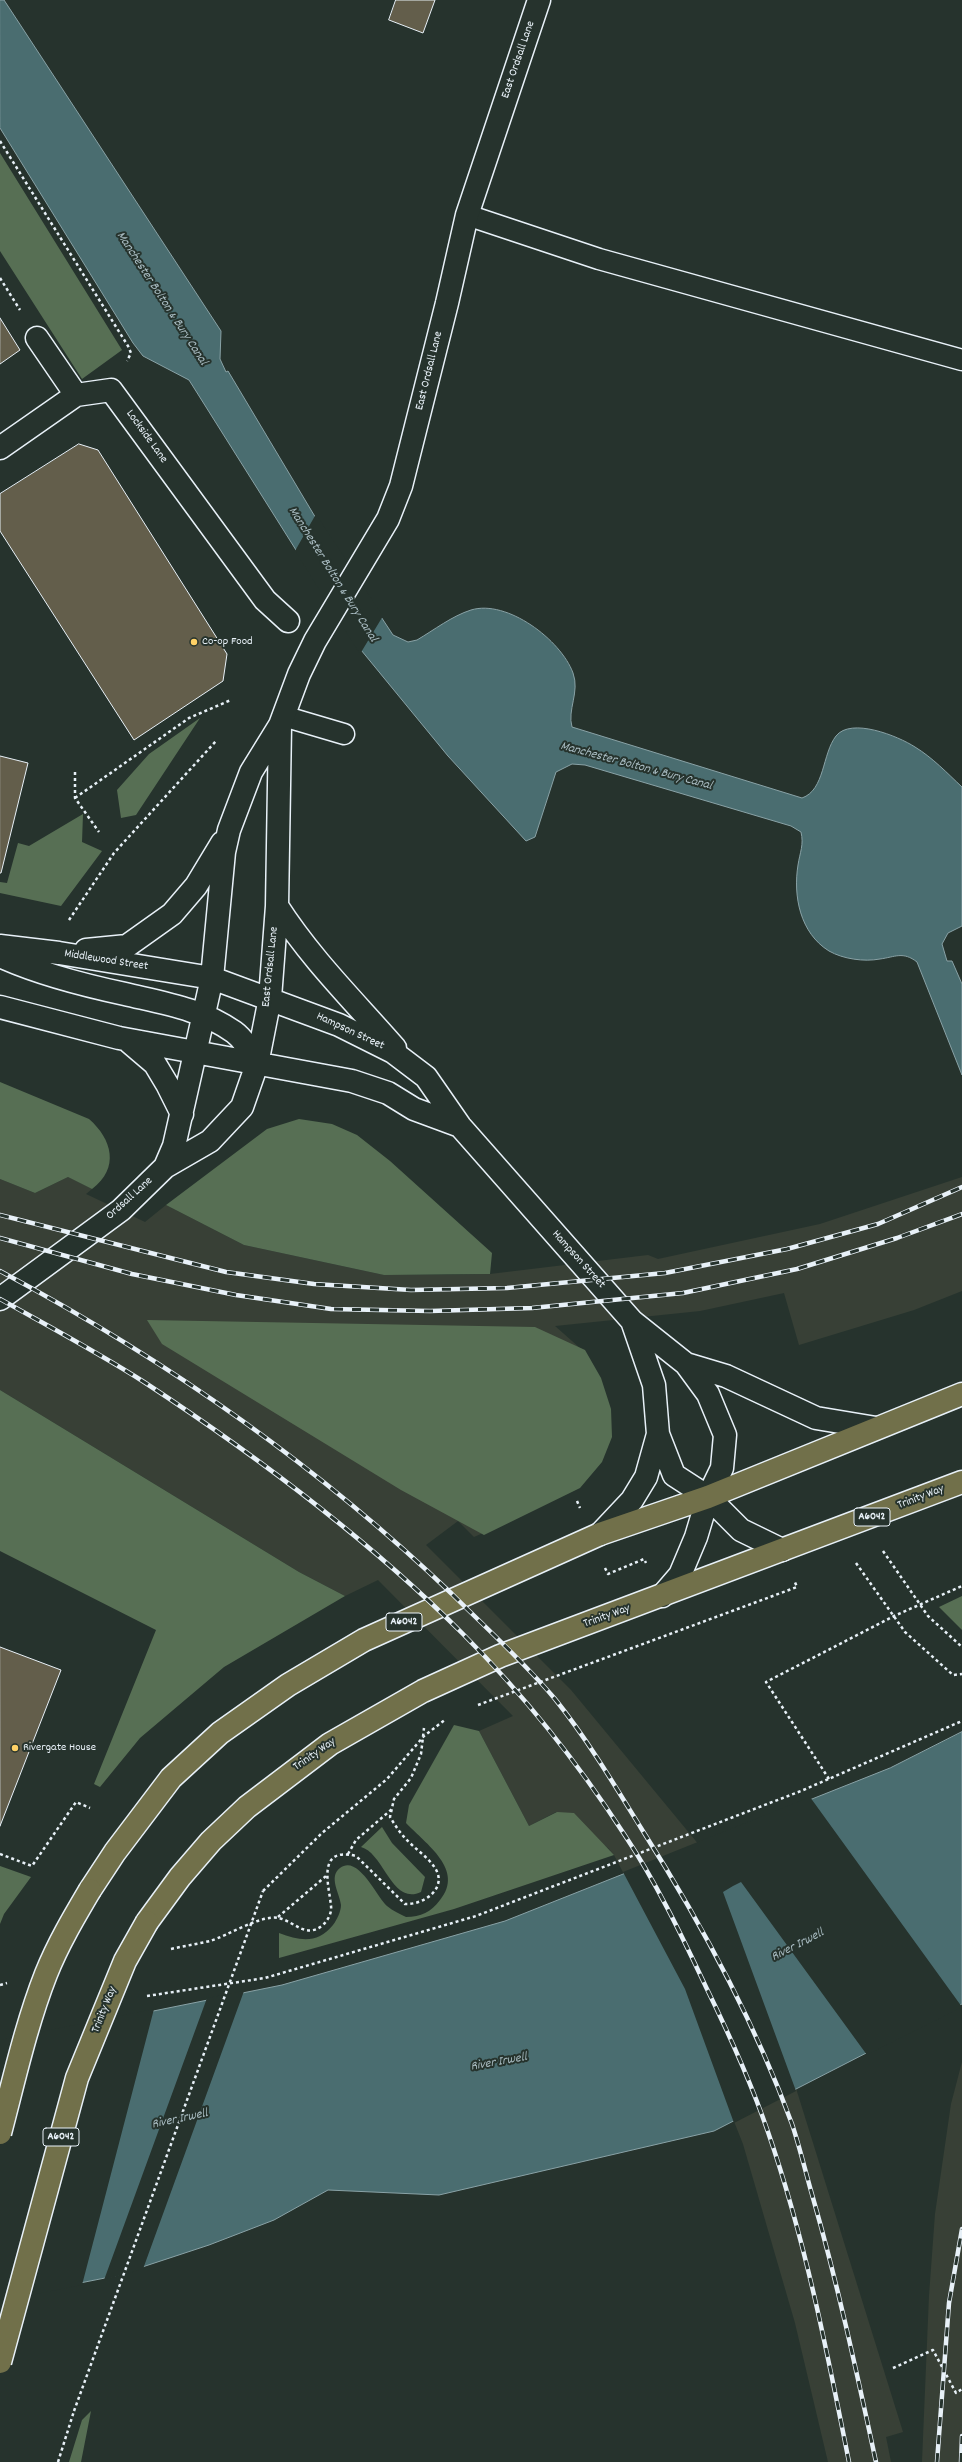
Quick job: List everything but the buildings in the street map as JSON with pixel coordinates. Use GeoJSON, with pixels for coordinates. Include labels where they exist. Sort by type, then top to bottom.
{"type":"FeatureCollection","features":[{"type":"Feature","properties":{"kind":"highway","name":"A6042"},"geometry":{"type":"LineString","coordinates":[[0,2133],[27,2027],[46,1974],[66,1930],[118,1847],[171,1778],[220,1733],[282,1690],[364,1640],[597,1536],[708,1497],[962,1394]]}},
{"type":"Feature","properties":{"kind":"highway","name":"Trinity Way"},"geometry":{"type":"LineString","coordinates":[[0,2362],[77,2078],[125,1961],[147,1922],[180,1877],[211,1841],[247,1807],[330,1744],[411,1697],[464,1672],[962,1482]]}},
{"type":"Feature","properties":{"kind":"main road","name":"East Ordsall Lane"},"geometry":{"type":"LineString","coordinates":[[195,1053],[212,978],[223,860],[229,830],[251,772],[282,720],[298,674],[388,519],[401,486],[447,303],[466,215],[539,0]]}},
{"type":"Feature","properties":{"kind":"main road"},"geometry":{"type":"LineString","coordinates":[[37,338],[76,394]]}},
{"type":"Feature","properties":{"kind":"main road"},"geometry":{"type":"LineString","coordinates":[[0,448],[76,394],[111,390]]}},
{"type":"Feature","properties":{"kind":"main road","name":"Lockside Lane"},"geometry":{"type":"LineString","coordinates":[[111,390],[265,600],[288,621]]}},
{"type":"Feature","properties":{"kind":"main road","name":"East Ordsall Lane"},"geometry":{"type":"LineString","coordinates":[[165,1167],[210,1141],[242,1107],[257,1064],[270,998],[277,906],[282,720]]}},
{"type":"Feature","properties":{"kind":"main road"},"geometry":{"type":"LineString","coordinates":[[59,953],[127,946],[172,914],[196,886],[229,830]]}},
{"type":"Feature","properties":{"kind":"main road"},"geometry":{"type":"LineString","coordinates":[[277,906],[320,966],[357,1005],[405,1060]]}},
{"type":"Feature","properties":{"kind":"main road","name":"Middlewood Street"},"geometry":{"type":"LineString","coordinates":[[0,946],[59,953],[212,978]]}},
{"type":"Feature","properties":{"kind":"main road"},"geometry":{"type":"LineString","coordinates":[[0,956],[35,970],[189,1009],[204,1015],[235,1033],[246,1045],[257,1064]]}},
{"type":"Feature","properties":{"kind":"main road","name":"Hampson Street"},"geometry":{"type":"LineString","coordinates":[[212,978],[270,998],[338,1025],[405,1060],[426,1076],[460,1126],[632,1321],[686,1364],[708,1394],[725,1435],[722,1468],[708,1497],[696,1537],[680,1575],[662,1596]]}},
{"type":"Feature","properties":{"kind":"main road"},"geometry":{"type":"LineString","coordinates":[[0,1007],[127,1040],[195,1053]]}},
{"type":"Feature","properties":{"kind":"main road"},"geometry":{"type":"LineString","coordinates":[[127,1040],[155,1064],[182,1114]]}},
{"type":"Feature","properties":{"kind":"main road","name":"Hampson Street"},"geometry":{"type":"LineString","coordinates":[[195,1053],[352,1081],[388,1093],[414,1109],[460,1126]]}},
{"type":"Feature","properties":{"kind":"main road","name":"Ordsall Lane"},"geometry":{"type":"LineString","coordinates":[[0,1299],[121,1210],[165,1167],[174,1146],[195,1053]]}},
{"type":"Feature","properties":{"kind":"main road","name":"Hampson Street"},"geometry":{"type":"LineString","coordinates":[[632,1321],[654,1385],[658,1434],[674,1475],[708,1497],[741,1530],[782,1550]]}},
{"type":"Feature","properties":{"kind":"main road"},"geometry":{"type":"LineString","coordinates":[[686,1364],[726,1376],[816,1418],[876,1428]]}},
{"type":"Feature","properties":{"kind":"main road"},"geometry":{"type":"LineString","coordinates":[[597,1536],[632,1500],[646,1477],[658,1434]]}},
{"type":"Feature","properties":{"kind":"lane"},"geometry":{"type":"LineString","coordinates":[[466,215],[599,259],[962,360]]}},
{"type":"Feature","properties":{"kind":"lane"},"geometry":{"type":"LineString","coordinates":[[282,720],[344,734]]}},
{"type":"Feature","properties":{"kind":"path"},"geometry":{"type":"LineString","coordinates":[[0,141],[128,346],[131,353],[111,390]]}},
{"type":"Feature","properties":{"kind":"path"},"geometry":{"type":"LineString","coordinates":[[0,278],[37,338]]}},
{"type":"Feature","properties":{"kind":"path"},"geometry":{"type":"LineString","coordinates":[[75,798],[189,718],[231,700]]}},
{"type":"Feature","properties":{"kind":"path"},"geometry":{"type":"LineString","coordinates":[[68,921],[114,853],[216,741]]}},
{"type":"Feature","properties":{"kind":"path"},"geometry":{"type":"LineString","coordinates":[[75,772],[75,798],[99,832]]}},
{"type":"Feature","properties":{"kind":"path"},"geometry":{"type":"LineString","coordinates":[[577,1501],[597,1536],[608,1574],[644,1559],[678,1632]]}},
{"type":"Feature","properties":{"kind":"path"},"geometry":{"type":"LineString","coordinates":[[883,1551],[928,1616],[962,1647]]}},
{"type":"Feature","properties":{"kind":"path"},"geometry":{"type":"LineString","coordinates":[[856,1563],[905,1632],[953,1675],[962,1674]]}},
{"type":"Feature","properties":{"kind":"path"},"geometry":{"type":"LineString","coordinates":[[476,1706],[678,1632],[797,1586]]}},
{"type":"Feature","properties":{"kind":"path"},"geometry":{"type":"LineString","coordinates":[[829,1779],[766,1682],[894,1616],[962,1586]]}},
{"type":"Feature","properties":{"kind":"path"},"geometry":{"type":"LineString","coordinates":[[58,2462],[74,2411],[263,1891],[322,1833],[387,1779],[424,1736],[447,1718]]}},
{"type":"Feature","properties":{"kind":"path"},"geometry":{"type":"LineString","coordinates":[[265,1978],[476,1916],[829,1779],[962,1721]]}},
{"type":"Feature","properties":{"kind":"path"},"geometry":{"type":"LineString","coordinates":[[278,1918],[304,1930],[315,1930],[324,1924],[330,1916],[331,1907],[326,1876],[328,1866],[334,1859],[348,1854],[356,1856],[373,1870],[405,1904],[422,1902],[429,1898],[435,1889],[437,1879],[436,1868],[406,1839],[390,1817],[394,1799],[411,1778],[421,1754],[424,1736]]}},
{"type":"Feature","properties":{"kind":"path"},"geometry":{"type":"LineString","coordinates":[[0,1854],[32,1866],[76,1802],[90,1808]]}},
{"type":"Feature","properties":{"kind":"path"},"geometry":{"type":"LineString","coordinates":[[348,1854],[356,1840],[392,1808]]}},
{"type":"Feature","properties":{"kind":"path"},"geometry":{"type":"LineString","coordinates":[[164,1950],[211,1941],[255,1922],[278,1918],[326,1876]]}},
{"type":"Feature","properties":{"kind":"path"},"geometry":{"type":"LineString","coordinates":[[0,1985],[8,1983]]}},
{"type":"Feature","properties":{"kind":"path"},"geometry":{"type":"LineString","coordinates":[[893,2368],[933,2350],[956,2393],[962,2389]]}},
{"type":"Feature","properties":{"kind":"shaded area"},"geometry":{"type":"Polygon","coordinates":[[[68,1177],[92,1189],[86,1194],[145,1222],[166,1205],[244,1245],[384,1275],[445,1275],[490,1274],[648,1255],[658,1259],[820,1224],[962,1177],[962,1291],[914,1310],[799,1345],[784,1293],[700,1311],[555,1326],[581,1349],[503,1524],[474,1537],[458,1521],[426,1545],[571,1690],[733,1886],[903,2432],[886,2437],[891,2462],[828,2462],[795,2323],[743,2144],[706,2051],[655,1933],[614,1855],[608,1848],[556,1812],[529,1826],[479,1731],[513,1716],[378,1580],[345,1596],[299,1572],[0,1390],[0,1179],[35,1193],[68,1177]]]}},
{"type":"Feature","properties":{"kind":"shaded area"},"geometry":{"type":"Polygon","coordinates":[[[962,2062],[962,2462],[922,2462],[929,2296],[935,2214],[951,2104],[962,2062]]]}},
{"type":"Feature","properties":{"kind":"green space"},"geometry":{"type":"Polygon","coordinates":[[[0,153],[122,350],[82,379],[0,251],[0,153]]]}},
{"type":"Feature","properties":{"kind":"green space"},"geometry":{"type":"Polygon","coordinates":[[[200,718],[136,815],[121,818],[117,790],[149,754],[200,718]]]}},
{"type":"Feature","properties":{"kind":"green space"},"geometry":{"type":"Polygon","coordinates":[[[83,814],[82,842],[102,851],[61,906],[0,893],[0,882],[7,883],[18,843],[29,846],[83,814]]]}},
{"type":"Feature","properties":{"kind":"green space"},"geometry":{"type":"Polygon","coordinates":[[[0,1082],[89,1119],[103,1135],[110,1154],[107,1172],[101,1181],[92,1189],[68,1177],[35,1193],[0,1179],[0,1082]]]}},
{"type":"Feature","properties":{"kind":"green space"},"geometry":{"type":"Polygon","coordinates":[[[299,1119],[332,1124],[357,1135],[390,1161],[492,1253],[490,1274],[384,1275],[244,1245],[166,1205],[267,1129],[299,1119]]]}},
{"type":"Feature","properties":{"kind":"green space"},"geometry":{"type":"Polygon","coordinates":[[[147,1320],[535,1327],[585,1350],[601,1378],[611,1409],[612,1437],[602,1462],[580,1488],[484,1535],[401,1490],[162,1344],[147,1320]]]}},
{"type":"Feature","properties":{"kind":"green space"},"geometry":{"type":"Polygon","coordinates":[[[0,1390],[299,1572],[345,1596],[224,1667],[140,1738],[100,1787],[94,1784],[156,1630],[0,1551],[0,1390]]]}},
{"type":"Feature","properties":{"kind":"green space"},"geometry":{"type":"Polygon","coordinates":[[[962,1596],[962,1630],[939,1607],[962,1596]]]}},
{"type":"Feature","properties":{"kind":"green space"},"geometry":{"type":"Polygon","coordinates":[[[454,1725],[479,1731],[529,1826],[557,1812],[574,1813],[614,1855],[454,1909],[279,1958],[279,1933],[301,1939],[315,1938],[327,1931],[336,1921],[341,1905],[335,1876],[340,1868],[347,1865],[360,1871],[387,1906],[406,1917],[421,1915],[429,1911],[440,1900],[447,1889],[448,1878],[446,1868],[432,1849],[406,1823],[409,1805],[454,1725]]]}},
{"type":"Feature","properties":{"kind":"green space"},"geometry":{"type":"Polygon","coordinates":[[[382,1827],[392,1843],[425,1877],[421,1892],[411,1894],[403,1892],[395,1885],[369,1851],[361,1847],[382,1827]]]}},
{"type":"Feature","properties":{"kind":"green space"},"geometry":{"type":"Polygon","coordinates":[[[0,1866],[31,1877],[4,1914],[0,1924],[0,1866]]]}},
{"type":"Feature","properties":{"kind":"green space"},"geometry":{"type":"Polygon","coordinates":[[[91,2411],[81,2462],[69,2462],[82,2420],[91,2411]]]}},
{"type":"Feature","properties":{"kind":"water","name":"Manchester Bolton & Bury Canal"},"geometry":{"type":"Polygon","coordinates":[[[0,0],[4,0],[221,331],[220,359],[226,372],[228,371],[314,515],[393,635],[408,642],[417,640],[450,619],[471,610],[485,608],[516,616],[545,636],[567,660],[575,680],[571,714],[572,727],[802,798],[809,794],[819,780],[831,744],[836,736],[843,731],[852,728],[875,730],[898,738],[915,747],[940,766],[962,787],[962,926],[948,933],[942,944],[947,961],[952,961],[962,984],[962,1075],[917,962],[903,956],[867,960],[847,958],[829,951],[811,934],[805,924],[798,901],[797,877],[802,845],[801,832],[791,826],[585,765],[572,764],[556,772],[535,837],[526,841],[448,756],[352,639],[189,380],[143,356],[133,343],[0,128],[0,0]]]}},
{"type":"Feature","properties":{"kind":"water","name":"River Irwell"},"geometry":{"type":"Polygon","coordinates":[[[962,1732],[962,2004],[714,2131],[439,2195],[328,2190],[274,2220],[209,2245],[115,2276],[0,2299],[0,2042],[282,1985],[505,1921],[890,1768],[962,1732]]]}},
{"type":"Feature","properties":{"kind":"pier"},"geometry":{"type":"Polygon","coordinates":[[[316,514],[383,616],[360,654],[295,551],[316,514]]]}},
{"type":"Feature","properties":{"kind":"pier"},"geometry":{"type":"Polygon","coordinates":[[[810,1797],[962,2007],[867,2055],[741,1882],[733,1886],[723,1892],[796,2091],[734,2123],[685,1989],[623,1872],[810,1797]]]}},
{"type":"Feature","properties":{"kind":"pier"},"geometry":{"type":"Polygon","coordinates":[[[244,1991],[143,2269],[104,2280],[207,1998],[244,1991]]]}},
{"type":"Feature","properties":{"kind":"pier"},"geometry":{"type":"Polygon","coordinates":[[[154,2009],[82,2285],[0,2301],[0,2040],[154,2009]]]}},
{"type":"Feature","properties":{"kind":"railway"},"geometry":{"type":"LineString","coordinates":[[0,1215],[226,1272],[314,1284],[411,1290],[507,1288],[665,1273],[787,1249],[878,1224],[962,1187]]}},
{"type":"Feature","properties":{"kind":"railway"},"geometry":{"type":"LineString","coordinates":[[0,1238],[132,1274],[236,1295],[331,1309],[430,1311],[532,1308],[683,1293],[797,1269],[897,1238],[962,1214]]}},
{"type":"Feature","properties":{"kind":"railway"},"geometry":{"type":"LineString","coordinates":[[0,1271],[121,1340],[237,1417],[293,1458],[348,1501],[452,1594],[531,1672],[567,1714],[621,1795],[705,1935],[743,2009],[777,2085],[795,2133],[831,2264],[876,2462]]}},
{"type":"Feature","properties":{"kind":"railway"},"geometry":{"type":"LineString","coordinates":[[0,1299],[144,1382],[270,1469],[350,1532],[427,1599],[485,1657],[549,1730],[588,1781],[636,1852],[668,1909],[723,2022],[754,2095],[781,2172],[804,2254],[849,2462]]}},
{"type":"Feature","properties":{"kind":"railway"},"geometry":{"type":"LineString","coordinates":[[937,2462],[949,2303],[962,2229]]}},
{"type":"Feature","properties":{"kind":"railway"},"geometry":{"type":"LineString","coordinates":[[961,2462],[962,2436]]}},
{"type":"Feature","properties":{"kind":"place","name":"Co-op Food"},"geometry":{"type":"Point","coordinates":[194,642]}},
{"type":"Feature","properties":{"kind":"place","name":"Rivergate House"},"geometry":{"type":"Point","coordinates":[15,1748]}}]}
